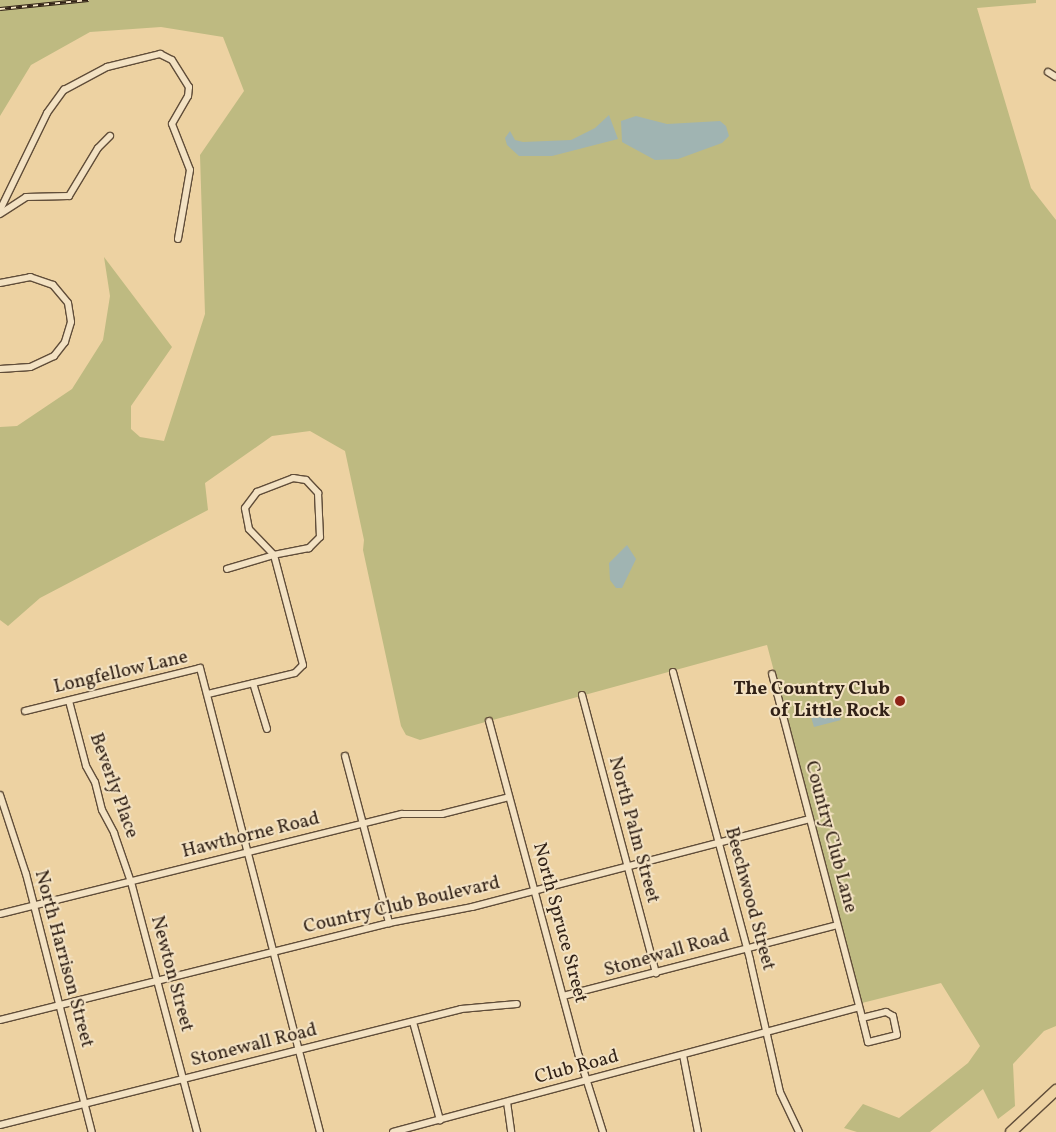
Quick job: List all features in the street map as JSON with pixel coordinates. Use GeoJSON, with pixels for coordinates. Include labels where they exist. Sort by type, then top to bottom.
{"type":"FeatureCollection","features":[{"type":"Feature","properties":{"kind":"main road"},"geometry":{"type":"LineString","coordinates":[[1011,1132],[1056,1090]]}},
{"type":"Feature","properties":{"kind":"street"},"geometry":{"type":"LineString","coordinates":[[0,210],[47,113],[64,90],[107,67],[160,54],[172,60],[188,87],[188,96],[172,124],[190,170],[183,226],[178,239]]}},
{"type":"Feature","properties":{"kind":"street"},"geometry":{"type":"LineString","coordinates":[[1048,72],[1056,77]]}},
{"type":"Feature","properties":{"kind":"street"},"geometry":{"type":"LineString","coordinates":[[0,214],[26,197],[69,196],[98,148],[110,136]]}},
{"type":"Feature","properties":{"kind":"street"},"geometry":{"type":"LineString","coordinates":[[0,282],[30,277],[53,285],[68,303],[71,322],[65,342],[47,360],[30,367],[0,369]]}},
{"type":"Feature","properties":{"kind":"street"},"geometry":{"type":"LineString","coordinates":[[227,569],[274,555],[309,548],[319,540],[320,499],[315,488],[306,480],[293,478],[280,481],[257,492],[247,503],[246,522],[274,555],[303,665],[295,673],[208,694],[247,853],[320,1132]]}},
{"type":"Feature","properties":{"kind":"street","name":"Longfellow Lane"},"geometry":{"type":"LineString","coordinates":[[25,711],[200,668],[208,694]]}},
{"type":"Feature","properties":{"kind":"street","name":"Beechwood Street"},"geometry":{"type":"LineString","coordinates":[[673,672],[747,947],[782,1100],[799,1132]]}},
{"type":"Feature","properties":{"kind":"street","name":"Country Club Lane"},"geometry":{"type":"LineString","coordinates":[[772,674],[868,1042],[897,1035],[890,1012],[862,1018]]}},
{"type":"Feature","properties":{"kind":"street"},"geometry":{"type":"LineString","coordinates":[[253,683],[267,729]]}},
{"type":"Feature","properties":{"kind":"street","name":"North Palm Street"},"geometry":{"type":"LineString","coordinates":[[582,695],[656,973]]}},
{"type":"Feature","properties":{"kind":"street","name":"Beverly Place"},"geometry":{"type":"LineString","coordinates":[[69,701],[86,766],[97,787],[102,810],[114,833],[131,882]]}},
{"type":"Feature","properties":{"kind":"street","name":"North Spruce Street"},"geometry":{"type":"LineString","coordinates":[[489,721],[586,1081],[603,1132]]}},
{"type":"Feature","properties":{"kind":"street"},"geometry":{"type":"LineString","coordinates":[[345,756],[389,923]]}},
{"type":"Feature","properties":{"kind":"street","name":"North Harrison Street"},"geometry":{"type":"LineString","coordinates":[[0,795],[34,906],[92,1132]]}},
{"type":"Feature","properties":{"kind":"street","name":"Hawthorne Road"},"geometry":{"type":"LineString","coordinates":[[0,914],[407,813],[442,814],[509,797]]}},
{"type":"Feature","properties":{"kind":"street","name":"Country Club Boulevard"},"geometry":{"type":"LineString","coordinates":[[0,1020],[389,923],[534,890],[810,818]]}},
{"type":"Feature","properties":{"kind":"street","name":"Newton Street"},"geometry":{"type":"LineString","coordinates":[[131,882],[197,1132]]}},
{"type":"Feature","properties":{"kind":"street","name":"Stonewall Road"},"geometry":{"type":"LineString","coordinates":[[563,996],[837,925]]}},
{"type":"Feature","properties":{"kind":"street","name":"Stonewall Road"},"geometry":{"type":"LineString","coordinates":[[0,1124],[183,1080],[461,1009],[517,1004]]}},
{"type":"Feature","properties":{"kind":"street"},"geometry":{"type":"LineString","coordinates":[[767,1031],[859,1007]]}},
{"type":"Feature","properties":{"kind":"street"},"geometry":{"type":"LineString","coordinates":[[413,1022],[440,1120]]}},
{"type":"Feature","properties":{"kind":"street","name":"Club Road"},"geometry":{"type":"LineString","coordinates":[[393,1132],[684,1055],[767,1031]]}},
{"type":"Feature","properties":{"kind":"street"},"geometry":{"type":"LineString","coordinates":[[684,1055],[698,1132]]}},
{"type":"Feature","properties":{"kind":"street"},"geometry":{"type":"LineString","coordinates":[[507,1102],[511,1132]]}},
{"type":"Feature","properties":{"kind":"street"},"geometry":{"type":"LineString","coordinates":[[424,1124],[425,1132]]}},
{"type":"Feature","properties":{"kind":"shaded area","name":"The Country Club of Little Rock"},"geometry":{"type":"Polygon","coordinates":[[[0,0],[1036,0],[1036,3],[977,8],[1031,188],[1056,220],[1056,1026],[1044,1031],[1013,1064],[1015,1106],[998,1119],[983,1089],[930,1132],[857,1132],[844,1128],[863,1104],[899,1118],[968,1063],[980,1046],[941,983],[862,1003],[767,645],[420,740],[406,735],[401,726],[363,550],[364,540],[345,451],[310,431],[272,436],[205,483],[208,510],[40,598],[8,626],[0,620],[0,427],[17,426],[72,389],[103,340],[110,296],[104,257],[172,347],[131,406],[131,429],[140,437],[164,441],[205,314],[200,155],[244,91],[223,37],[161,27],[90,32],[31,65],[0,116],[0,0]]]}},
{"type":"Feature","properties":{"kind":"shaded area"},"geometry":{"type":"Polygon","coordinates":[[[609,115],[618,139],[552,156],[519,156],[507,145],[505,138],[510,131],[515,140],[523,142],[571,140],[595,128],[609,115]]]}},
{"type":"Feature","properties":{"kind":"shaded area"},"geometry":{"type":"Polygon","coordinates":[[[636,116],[667,124],[720,121],[726,126],[729,136],[722,143],[678,159],[655,160],[622,142],[621,121],[636,116]]]}},
{"type":"Feature","properties":{"kind":"shaded area"},"geometry":{"type":"Polygon","coordinates":[[[627,545],[636,559],[622,588],[616,588],[610,580],[609,563],[627,545]]]}},
{"type":"Feature","properties":{"kind":"shaded area"},"geometry":{"type":"Polygon","coordinates":[[[819,704],[823,715],[838,708],[841,720],[814,727],[808,707],[819,704]]]}},
{"type":"Feature","properties":{"kind":"railway"},"geometry":{"type":"LineString","coordinates":[[0,9],[89,0]]}},
{"type":"Feature","properties":{"kind":"place","name":"The Country Club of Little Rock"},"geometry":{"type":"Point","coordinates":[900,701]}}]}
